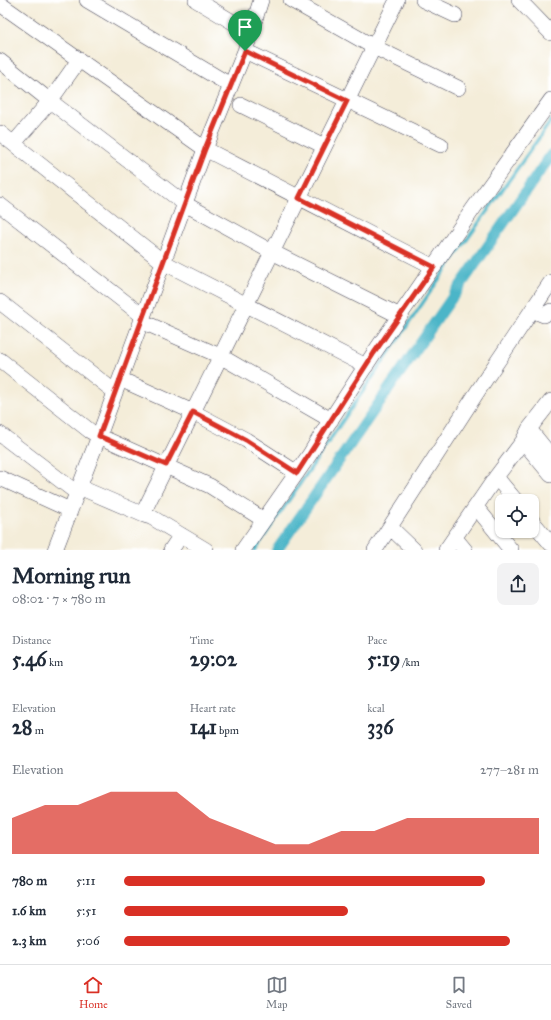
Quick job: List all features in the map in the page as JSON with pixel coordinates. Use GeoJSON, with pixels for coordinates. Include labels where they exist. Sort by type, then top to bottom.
{"type":"FeatureCollection","features":[{"type":"Feature","properties":{"kind":"street"},"geometry":{"type":"LineString","coordinates":[[87,0],[230,85]]}},
{"type":"Feature","properties":{"kind":"street"},"geometry":{"type":"LineString","coordinates":[[196,0],[251,33]]}},
{"type":"Feature","properties":{"kind":"street"},"geometry":{"type":"LineString","coordinates":[[55,550],[99,436],[205,149],[245,51],[262,0]]}},
{"type":"Feature","properties":{"kind":"street"},"geometry":{"type":"LineString","coordinates":[[291,0],[374,46],[458,88]]}},
{"type":"Feature","properties":{"kind":"street"},"geometry":{"type":"LineString","coordinates":[[144,515],[146,507],[166,465],[397,0]]}},
{"type":"Feature","properties":{"kind":"street"},"geometry":{"type":"LineString","coordinates":[[423,0],[455,15]]}},
{"type":"Feature","properties":{"kind":"street"},"geometry":{"type":"LineString","coordinates":[[519,0],[551,33]]}},
{"type":"Feature","properties":{"kind":"street"},"geometry":{"type":"LineString","coordinates":[[0,4],[205,149],[434,267]]}},
{"type":"Feature","properties":{"kind":"street"},"geometry":{"type":"LineString","coordinates":[[245,51],[441,145]]}},
{"type":"Feature","properties":{"kind":"street"},"geometry":{"type":"LineString","coordinates":[[14,143],[50,101],[79,60]]}},
{"type":"Feature","properties":{"kind":"street"},"geometry":{"type":"LineString","coordinates":[[0,61],[185,204],[272,252],[400,316]]}},
{"type":"Feature","properties":{"kind":"street"},"geometry":{"type":"LineString","coordinates":[[243,550],[297,473],[400,316],[551,100]]}},
{"type":"Feature","properties":{"kind":"street"},"geometry":{"type":"LineString","coordinates":[[241,105],[324,146]]}},
{"type":"Feature","properties":{"kind":"street"},"geometry":{"type":"LineString","coordinates":[[0,133],[163,262],[366,366]]}},
{"type":"Feature","properties":{"kind":"street"},"geometry":{"type":"LineString","coordinates":[[0,205],[142,318],[220,356],[331,420]]}},
{"type":"Feature","properties":{"kind":"street"},"geometry":{"type":"LineString","coordinates":[[375,550],[551,282]]}},
{"type":"Feature","properties":{"kind":"street"},"geometry":{"type":"LineString","coordinates":[[0,302],[118,385],[193,412],[246,440],[297,473]]}},
{"type":"Feature","properties":{"kind":"street"},"geometry":{"type":"LineString","coordinates":[[532,310],[544,315],[551,311]]}},
{"type":"Feature","properties":{"kind":"street"},"geometry":{"type":"LineString","coordinates":[[0,360],[90,431],[210,486],[264,520]]}},
{"type":"Feature","properties":{"kind":"street"},"geometry":{"type":"LineString","coordinates":[[465,550],[451,544],[496,477],[551,401]]}},
{"type":"Feature","properties":{"kind":"street"},"geometry":{"type":"LineString","coordinates":[[0,434],[78,490],[150,517],[206,550]]}},
{"type":"Feature","properties":{"kind":"street"},"geometry":{"type":"LineString","coordinates":[[526,435],[551,456]]}},
{"type":"Feature","properties":{"kind":"street"},"geometry":{"type":"LineString","coordinates":[[526,435],[551,475]]}},
{"type":"Feature","properties":{"kind":"street"},"geometry":{"type":"LineString","coordinates":[[496,477],[510,494]]}},
{"type":"Feature","properties":{"kind":"street"},"geometry":{"type":"LineString","coordinates":[[0,478],[70,510]]}},
{"type":"Feature","properties":{"kind":"street"},"geometry":{"type":"LineString","coordinates":[[476,507],[511,550]]}},
{"type":"Feature","properties":{"kind":"street"},"geometry":{"type":"LineString","coordinates":[[390,527],[414,550]]}},
{"type":"Feature","properties":{"kind":"street"},"geometry":{"type":"LineString","coordinates":[[539,529],[551,544]]}},
{"type":"Feature","properties":{"kind":"street"},"geometry":{"type":"LineString","coordinates":[[171,550],[181,535]]}},
{"type":"Feature","properties":{"kind":"waterway"},"geometry":{"type":"LineString","coordinates":[[255,550],[437,282],[551,121]]}},
{"type":"Feature","properties":{"kind":"waterway"},"geometry":{"type":"LineString","coordinates":[[277,550],[551,155]]}},
{"type":"Feature","properties":{"kind":"route"},"geometry":{"type":"LineString","coordinates":[[245,51],[347,101],[299,198],[434,267],[374,353],[297,473],[246,440],[193,412],[166,465],[99,436],[205,149],[245,51]]}}]}
